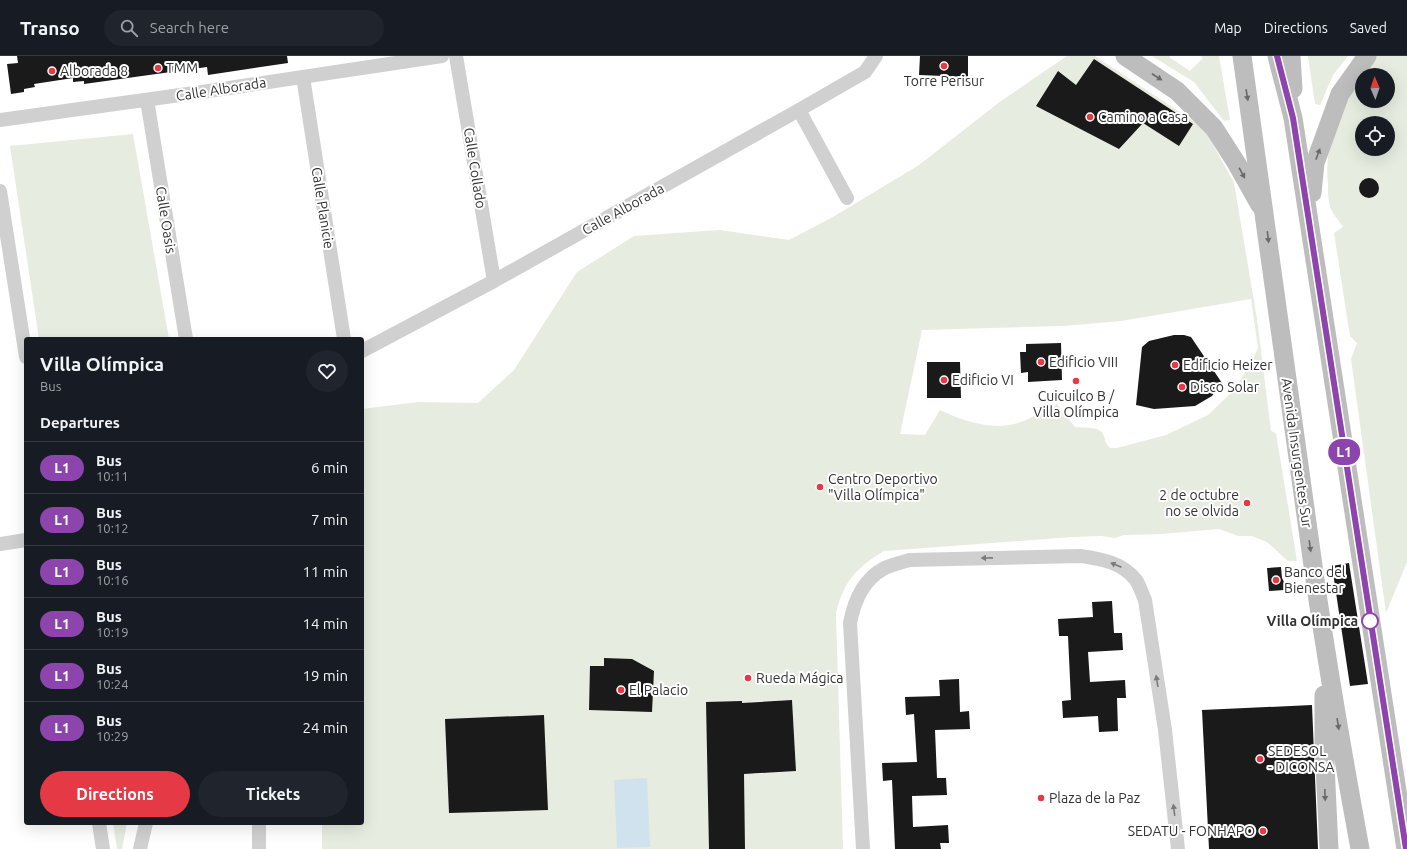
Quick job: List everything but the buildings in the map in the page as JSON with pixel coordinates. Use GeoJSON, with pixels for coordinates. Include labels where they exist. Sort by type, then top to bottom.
{"type":"FeatureCollection","features":[{"type":"Feature","properties":{"kind":"main road"},"geometry":{"type":"LineString","coordinates":[[1125,56],[1177,91],[1214,128],[1237,164],[1266,215]]}},
{"type":"Feature","properties":{"kind":"main road","name":"Avenida Insurgentes Sur"},"geometry":{"type":"LineString","coordinates":[[1242,56],[1266,215],[1279,321],[1325,644],[1360,849]]}},
{"type":"Feature","properties":{"kind":"main road"},"geometry":{"type":"LineString","coordinates":[[1277,56],[1293,118],[1406,849]]}},
{"type":"Feature","properties":{"kind":"main road"},"geometry":{"type":"LineString","coordinates":[[1291,56],[1293,118]]}},
{"type":"Feature","properties":{"kind":"main road"},"geometry":{"type":"LineString","coordinates":[[1309,221],[1315,163],[1340,94],[1368,56]]}},
{"type":"Feature","properties":{"kind":"main road"},"geometry":{"type":"LineString","coordinates":[[1325,644],[1324,743],[1328,849]]}},
{"type":"Feature","properties":{"kind":"street","name":"Calle Alborada"},"geometry":{"type":"LineString","coordinates":[[0,120],[147,100],[442,56]]}},
{"type":"Feature","properties":{"kind":"street","name":"Calle Collado"},"geometry":{"type":"LineString","coordinates":[[456,56],[494,281]]}},
{"type":"Feature","properties":{"kind":"street","name":"Calle Alborada"},"geometry":{"type":"LineString","coordinates":[[364,350],[494,281],[799,110],[865,72],[876,56]]}},
{"type":"Feature","properties":{"kind":"street","name":"Calle Planicie"},"geometry":{"type":"LineString","coordinates":[[303,77],[344,337]]}},
{"type":"Feature","properties":{"kind":"street","name":"Calle Oasis"},"geometry":{"type":"LineString","coordinates":[[147,100],[186,337]]}},
{"type":"Feature","properties":{"kind":"street"},"geometry":{"type":"LineString","coordinates":[[799,110],[846,198]]}},
{"type":"Feature","properties":{"kind":"street"},"geometry":{"type":"LineString","coordinates":[[0,191],[24,344]]}},
{"type":"Feature","properties":{"kind":"street"},"geometry":{"type":"LineString","coordinates":[[0,544],[24,540]]}},
{"type":"Feature","properties":{"kind":"street"},"geometry":{"type":"LineString","coordinates":[[863,849],[850,623],[853,607],[864,585],[882,569],[909,560],[1081,556],[1104,559],[1123,568],[1136,581],[1145,600],[1165,730],[1178,849]]}},
{"type":"Feature","properties":{"kind":"street"},"geometry":{"type":"LineString","coordinates":[[99,825],[103,849]]}},
{"type":"Feature","properties":{"kind":"street"},"geometry":{"type":"LineString","coordinates":[[140,849],[146,825]]}},
{"type":"Feature","properties":{"kind":"street"},"geometry":{"type":"LineString","coordinates":[[259,825],[259,849]]}},
{"type":"Feature","properties":{"kind":"shaded area","name":"Centro Deportivo \"Villa Olímpica\""},"geometry":{"type":"Polygon","coordinates":[[[1067,56],[1095,56],[1204,128],[1234,183],[1257,319],[1271,431],[1276,433],[1297,561],[1288,561],[1267,542],[1252,536],[1238,536],[1219,529],[1161,534],[1124,535],[1115,538],[1101,536],[1072,537],[884,551],[874,557],[852,576],[843,592],[836,613],[843,849],[322,849],[322,825],[364,825],[364,409],[419,402],[478,403],[514,370],[577,272],[634,236],[720,230],[789,240],[833,217],[919,165],[1001,101],[1067,56]],[[1251,299],[1121,321],[1063,326],[922,330],[900,434],[925,435],[940,410],[958,418],[978,424],[998,426],[1018,423],[1057,404],[1075,427],[1101,431],[1110,448],[1117,448],[1166,435],[1208,415],[1234,390],[1252,361],[1258,348],[1251,299]],[[792,700],[750,702],[753,774],[796,771],[792,700]]]}},
{"type":"Feature","properties":{"kind":"shaded area"},"geometry":{"type":"Polygon","coordinates":[[[1152,56],[1170,56],[1169,57],[1190,71],[1203,58],[1201,56],[1219,56],[1230,120],[1224,121],[1194,82],[1152,56]]]}},
{"type":"Feature","properties":{"kind":"shaded area"},"geometry":{"type":"Polygon","coordinates":[[[1308,56],[1348,56],[1333,75],[1320,105],[1315,104],[1308,56]]]}},
{"type":"Feature","properties":{"kind":"shaded area"},"geometry":{"type":"Polygon","coordinates":[[[1375,56],[1407,56],[1407,562],[1386,613],[1351,359],[1357,343],[1350,336],[1334,233],[1343,227],[1330,207],[1328,193],[1327,166],[1333,132],[1338,116],[1355,84],[1355,108],[1395,108],[1395,68],[1366,68],[1375,56]]]}},
{"type":"Feature","properties":{"kind":"shaded area"},"geometry":{"type":"Polygon","coordinates":[[[133,134],[169,337],[39,337],[10,146],[133,134]]]}},
{"type":"Feature","properties":{"kind":"shaded area"},"geometry":{"type":"Polygon","coordinates":[[[113,825],[127,825],[122,849],[117,849],[113,825]]]}},
{"type":"Feature","properties":{"kind":"water"},"geometry":{"type":"Polygon","coordinates":[[[647,778],[650,847],[617,848],[614,780],[647,778]]]}},
{"type":"Feature","properties":{"kind":"bus line","name":"L1"},"geometry":{"type":"LineString","coordinates":[[1277,56],[1293,118],[1406,849]]}},
{"type":"Feature","properties":{"kind":"place","name":"Torre Perisur"},"geometry":{"type":"Point","coordinates":[944,66]}},
{"type":"Feature","properties":{"kind":"place","name":"TMM"},"geometry":{"type":"Point","coordinates":[158,68]}},
{"type":"Feature","properties":{"kind":"place","name":"Alborada 8"},"geometry":{"type":"Point","coordinates":[52,71]}},
{"type":"Feature","properties":{"kind":"place","name":"Camino a Casa"},"geometry":{"type":"Point","coordinates":[1090,117]}},
{"type":"Feature","properties":{"kind":"place","name":"Edificio VIII"},"geometry":{"type":"Point","coordinates":[1041,362]}},
{"type":"Feature","properties":{"kind":"place","name":"Edificio Heizer"},"geometry":{"type":"Point","coordinates":[1175,365]}},
{"type":"Feature","properties":{"kind":"place","name":"Edificio VI"},"geometry":{"type":"Point","coordinates":[944,380]}},
{"type":"Feature","properties":{"kind":"place","name":"Cuicuilco B / Villa Olímpica"},"geometry":{"type":"Point","coordinates":[1076,381]}},
{"type":"Feature","properties":{"kind":"place","name":"Disco Solar"},"geometry":{"type":"Point","coordinates":[1182,387]}},
{"type":"Feature","properties":{"kind":"place","name":"Centro Deportivo \"Villa Olímpica\""},"geometry":{"type":"Point","coordinates":[820,487]}},
{"type":"Feature","properties":{"kind":"place","name":"2 de octubre no se olvida"},"geometry":{"type":"Point","coordinates":[1247,503]}},
{"type":"Feature","properties":{"kind":"place","name":"Banco del Bienestar"},"geometry":{"type":"Point","coordinates":[1276,580]}},
{"type":"Feature","properties":{"kind":"place","name":"Villa Olímpica"},"geometry":{"type":"Point","coordinates":[1370,621]}},
{"type":"Feature","properties":{"kind":"place","name":"Rueda Mágica"},"geometry":{"type":"Point","coordinates":[748,678]}},
{"type":"Feature","properties":{"kind":"place","name":"El Palacio"},"geometry":{"type":"Point","coordinates":[621,690]}},
{"type":"Feature","properties":{"kind":"place","name":"SEDESOL - DICONSA"},"geometry":{"type":"Point","coordinates":[1260,759]}},
{"type":"Feature","properties":{"kind":"place","name":"Plaza de la Paz"},"geometry":{"type":"Point","coordinates":[1041,798]}},
{"type":"Feature","properties":{"kind":"place","name":"SEDATU - FONHAPO"},"geometry":{"type":"Point","coordinates":[1263,831]}}]}
